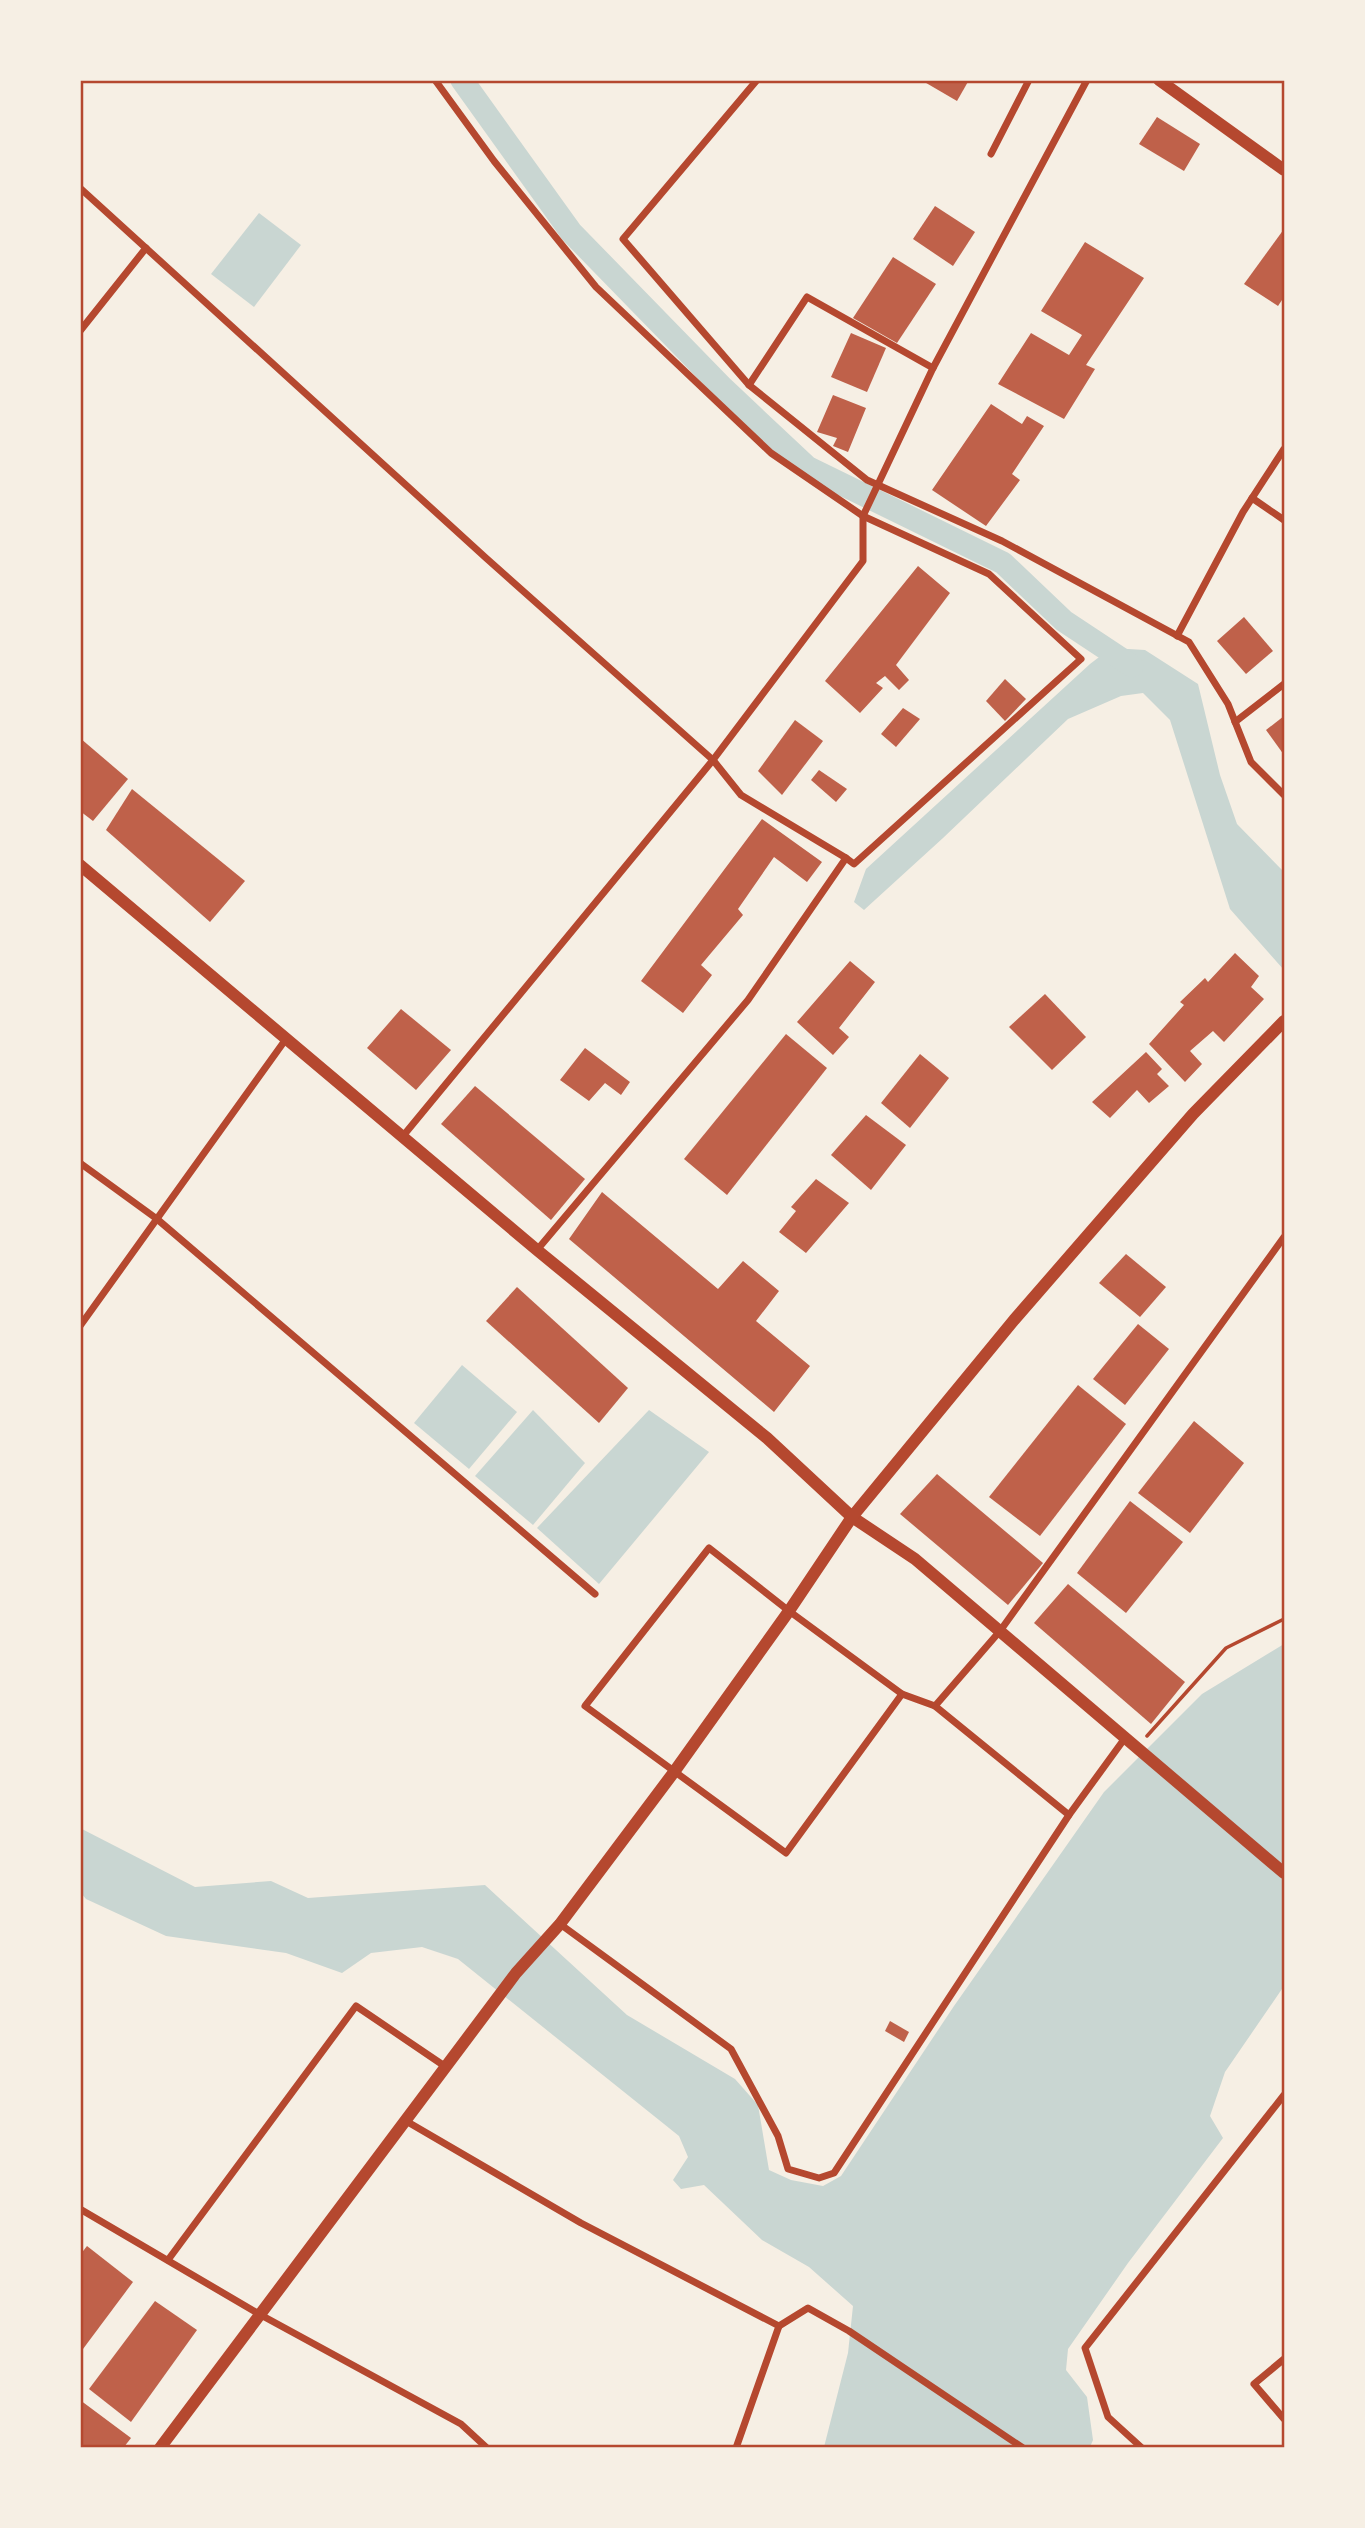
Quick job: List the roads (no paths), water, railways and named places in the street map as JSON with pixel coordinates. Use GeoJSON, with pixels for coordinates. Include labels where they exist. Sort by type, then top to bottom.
{"type":"FeatureCollection","features":[{"type":"Feature","properties":{"kind":"street"},"geometry":{"type":"LineString","coordinates":[[80,188],[486,558],[713,760],[741,794],[854,864],[1081,659],[989,574],[863,516],[771,453],[596,287],[494,161],[435,80]]}},
{"type":"Feature","properties":{"kind":"street"},"geometry":{"type":"LineString","coordinates":[[757,80],[624,239],[749,385],[867,480],[1002,541],[1189,642],[1228,704],[1251,762],[1284,795]]}},
{"type":"Feature","properties":{"kind":"street"},"geometry":{"type":"LineString","coordinates":[[991,155],[1029,80]]}},
{"type":"Feature","properties":{"kind":"street"},"geometry":{"type":"LineString","coordinates":[[403,1136],[713,760],[863,561],[863,516],[933,368],[1087,80]]}},
{"type":"Feature","properties":{"kind":"street"},"geometry":{"type":"LineString","coordinates":[[1159,80],[1284,170]]}},
{"type":"Feature","properties":{"kind":"street"},"geometry":{"type":"LineString","coordinates":[[80,331],[146,248]]}},
{"type":"Feature","properties":{"kind":"street"},"geometry":{"type":"LineString","coordinates":[[749,385],[807,297],[933,368]]}},
{"type":"Feature","properties":{"kind":"street"},"geometry":{"type":"LineString","coordinates":[[1177,636],[1242,512],[1284,449]]}},
{"type":"Feature","properties":{"kind":"street"},"geometry":{"type":"LineString","coordinates":[[1252,498],[1284,520]]}},
{"type":"Feature","properties":{"kind":"street"},"geometry":{"type":"LineString","coordinates":[[1235,722],[1284,684]]}},
{"type":"Feature","properties":{"kind":"street"},"geometry":{"type":"LineString","coordinates":[[537,1250],[748,1000],[846,858]]}},
{"type":"Feature","properties":{"kind":"street"},"geometry":{"type":"LineString","coordinates":[[80,865],[537,1250],[766,1438],[852,1517],[915,1559],[1284,1873]]}},
{"type":"Feature","properties":{"kind":"street"},"geometry":{"type":"LineString","coordinates":[[160,2448],[516,1973],[560,1924],[674,1772],[789,1611],[852,1517],[1014,1320],[1194,1114],[1284,1021]]}},
{"type":"Feature","properties":{"kind":"street"},"geometry":{"type":"LineString","coordinates":[[80,1326],[286,1039]]}},
{"type":"Feature","properties":{"kind":"street"},"geometry":{"type":"LineString","coordinates":[[80,1163],[157,1219],[595,1594]]}},
{"type":"Feature","properties":{"kind":"street"},"geometry":{"type":"LineString","coordinates":[[935,1706],[1000,1631],[1284,1237]]}},
{"type":"Feature","properties":{"kind":"street"},"geometry":{"type":"LineString","coordinates":[[902,1693],[786,1853],[585,1706],[709,1548],[789,1611],[902,1693],[935,1706],[1069,1815]]}},
{"type":"Feature","properties":{"kind":"street"},"geometry":{"type":"LineString","coordinates":[[560,1924],[730,2049],[778,2136],[788,2169],[819,2178],[834,2173],[1069,1815],[1125,1738]]}},
{"type":"Feature","properties":{"kind":"street"},"geometry":{"type":"LineString","coordinates":[[168,2260],[356,2006],[446,2067]]}},
{"type":"Feature","properties":{"kind":"street"},"geometry":{"type":"LineString","coordinates":[[1142,2448],[1108,2417],[1085,2348],[1284,2095]]}},
{"type":"Feature","properties":{"kind":"street"},"geometry":{"type":"LineString","coordinates":[[406,2121],[581,2223],[779,2326]]}},
{"type":"Feature","properties":{"kind":"street"},"geometry":{"type":"LineString","coordinates":[[80,2208],[260,2314],[461,2424],[486,2448]]}},
{"type":"Feature","properties":{"kind":"street"},"geometry":{"type":"LineString","coordinates":[[736,2448],[779,2326],[808,2308],[849,2330],[1023,2448]]}},
{"type":"Feature","properties":{"kind":"street"},"geometry":{"type":"LineString","coordinates":[[1284,2359],[1254,2384],[1284,2419]]}},
{"type":"Feature","properties":{"kind":"waterway"},"geometry":{"type":"LineString","coordinates":[[462,80],[571,232],[723,388],[807,467],[1003,563],[1064,621],[1132,666]]}}]}
